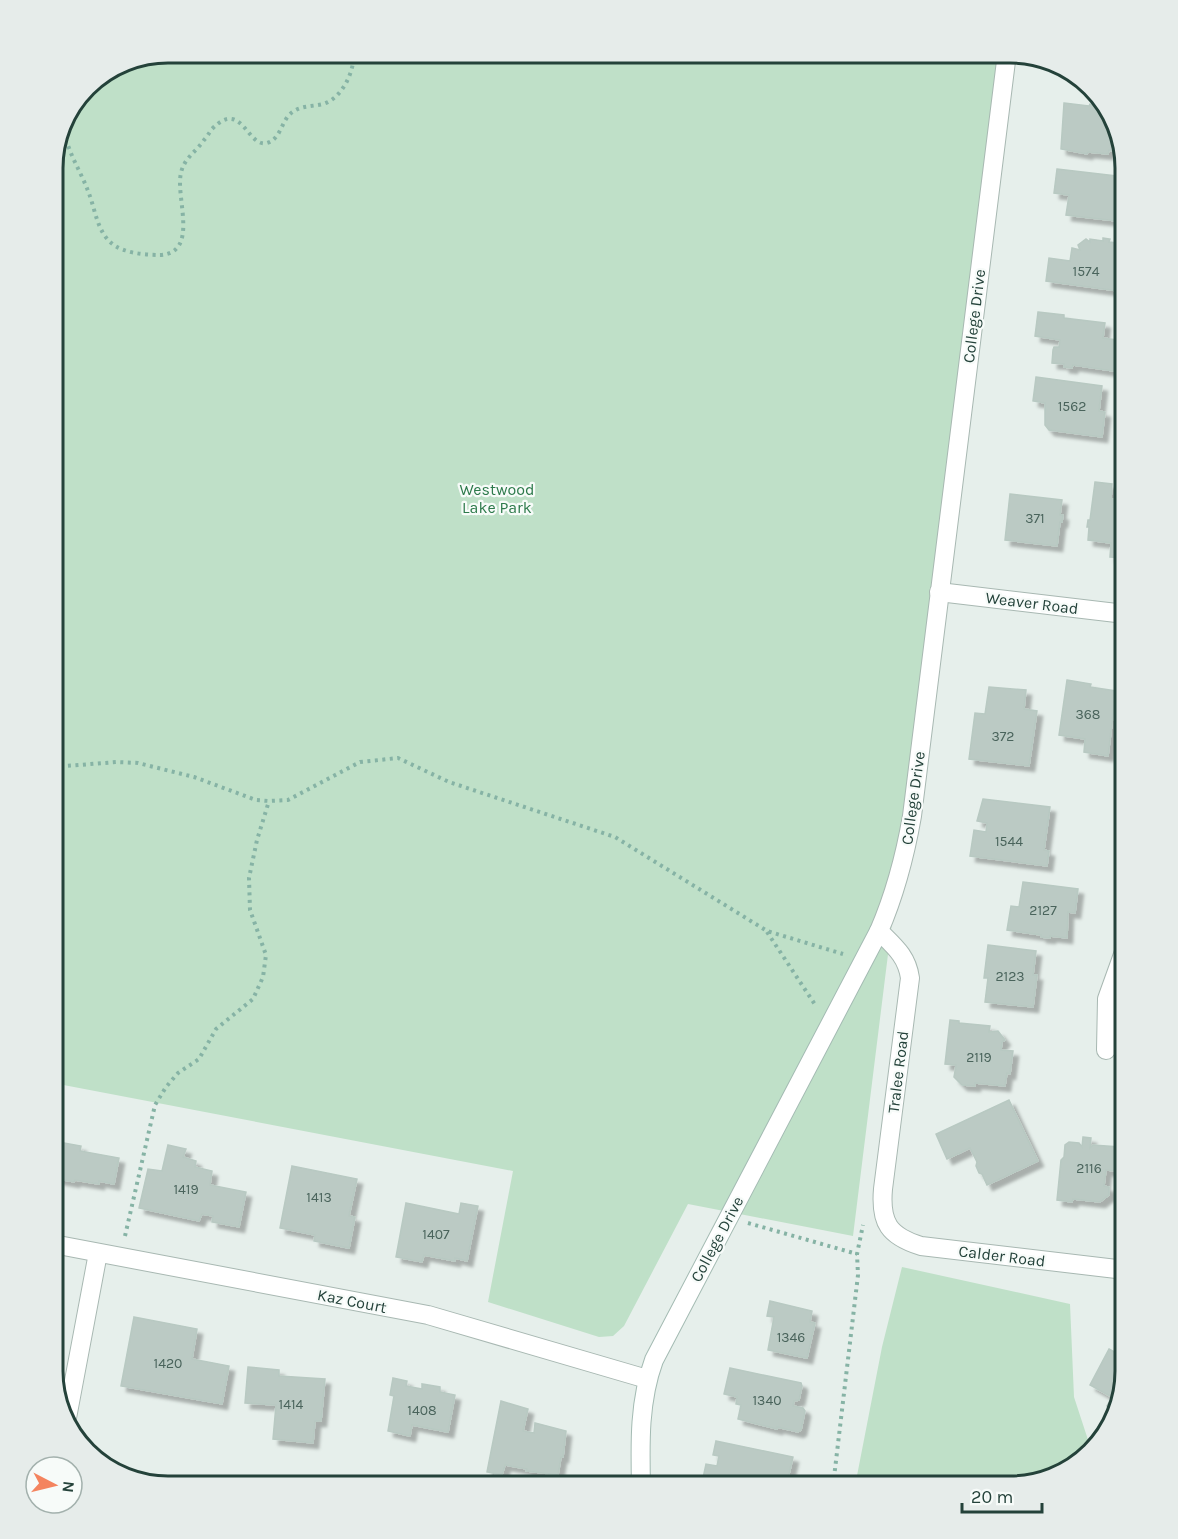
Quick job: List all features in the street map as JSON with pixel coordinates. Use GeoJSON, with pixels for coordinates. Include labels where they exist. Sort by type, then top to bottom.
{"type":"FeatureCollection","features":[{"type":"Feature","properties":{"kind":"street","name":"College Drive"},"geometry":{"type":"LineString","coordinates":[[641,1476],[641,1419],[647,1378],[654,1360],[879,931],[896,884],[909,835],[1006,63]]}},
{"type":"Feature","properties":{"kind":"street","name":"Weaver Road"},"geometry":{"type":"LineString","coordinates":[[939,592],[1115,613]]}},
{"type":"Feature","properties":{"kind":"street","name":"Tralee Road"},"geometry":{"type":"LineString","coordinates":[[879,931],[902,954],[910,978],[883,1195],[886,1224]]}},
{"type":"Feature","properties":{"kind":"street"},"geometry":{"type":"LineString","coordinates":[[1106,1050],[1107,999],[1115,977]]}},
{"type":"Feature","properties":{"kind":"street","name":"Calder Road"},"geometry":{"type":"LineString","coordinates":[[886,1224],[905,1241],[921,1246],[1115,1269]]}},
{"type":"Feature","properties":{"kind":"street","name":"Kaz Court"},"geometry":{"type":"LineString","coordinates":[[63,1246],[428,1315],[647,1378]]}},
{"type":"Feature","properties":{"kind":"street"},"geometry":{"type":"LineString","coordinates":[[69,1406],[98,1253]]}},
{"type":"Feature","properties":{"kind":"path"},"geometry":{"type":"LineString","coordinates":[[67,143],[88,190],[99,226],[105,237],[124,250],[165,255],[178,247],[182,241],[184,226],[180,186],[182,169],[187,158],[212,129],[220,122],[230,119],[242,124],[260,143],[267,143],[273,140],[289,115],[299,109],[323,104],[332,99],[341,90],[352,71],[353,63]]}},
{"type":"Feature","properties":{"kind":"path"},"geometry":{"type":"LineString","coordinates":[[63,766],[117,762],[138,763],[194,777],[256,800],[269,801],[288,800],[360,762],[398,758],[449,782],[615,837],[767,931],[863,961]]}},
{"type":"Feature","properties":{"kind":"path"},"geometry":{"type":"LineString","coordinates":[[125,1237],[155,1105],[178,1073],[199,1059],[216,1029],[253,999],[263,977],[266,955],[250,910],[249,878],[257,840],[269,801]]}},
{"type":"Feature","properties":{"kind":"path"},"geometry":{"type":"LineString","coordinates":[[767,931],[829,1027]]}},
{"type":"Feature","properties":{"kind":"path"},"geometry":{"type":"LineString","coordinates":[[727,1218],[857,1254]]}},
{"type":"Feature","properties":{"kind":"path"},"geometry":{"type":"LineString","coordinates":[[834,1476],[858,1275],[857,1254],[864,1223]]}},
{"type":"Feature","properties":{"kind":"green space","name":"Westwood Lake Park"},"geometry":{"type":"Polygon","coordinates":[[[161,63],[999,63],[853,1236],[688,1204],[624,1326],[613,1336],[599,1337],[488,1302],[513,1171],[63,1085],[63,161],[71,128],[85,104],[110,81],[134,69],[161,63]]]}},
{"type":"Feature","properties":{"kind":"green space"},"geometry":{"type":"Polygon","coordinates":[[[902,1267],[1070,1304],[1074,1397],[1088,1440],[1079,1450],[1056,1465],[1030,1474],[1017,1476],[857,1476],[882,1347],[902,1267]]]}},
{"type":"Feature","properties":{"kind":"building"},"geometry":{"type":"Polygon","coordinates":[[[1064,103],[1089,106],[1093,104],[1104,122],[1114,151],[1109,150],[1108,154],[1088,152],[1087,154],[1061,149],[1064,103]]]}},
{"type":"Feature","properties":{"kind":"building"},"geometry":{"type":"Polygon","coordinates":[[[1057,169],[1115,176],[1115,221],[1066,215],[1069,195],[1054,193],[1057,169]]]}},
{"type":"Feature","properties":{"kind":"building"},"geometry":{"type":"Polygon","coordinates":[[[1103,238],[1115,243],[1115,291],[1046,281],[1049,258],[1070,261],[1072,248],[1080,250],[1078,245],[1086,239],[1090,242],[1090,239],[1103,241],[1103,238]]]}},
{"type":"Feature","properties":{"kind":"building"},"geometry":{"type":"Polygon","coordinates":[[[1038,312],[1105,323],[1103,338],[1115,340],[1113,371],[1073,365],[1072,368],[1064,367],[1064,364],[1052,363],[1054,347],[1059,347],[1060,340],[1035,336],[1038,312]]]}},
{"type":"Feature","properties":{"kind":"building"},"geometry":{"type":"Polygon","coordinates":[[[1036,377],[1102,386],[1099,411],[1105,412],[1102,437],[1049,430],[1045,425],[1045,403],[1033,401],[1036,377]]]}},
{"type":"Feature","properties":{"kind":"building"},"geometry":{"type":"Polygon","coordinates":[[[1095,482],[1112,484],[1111,499],[1115,499],[1115,557],[1110,557],[1111,543],[1088,540],[1089,527],[1087,527],[1088,520],[1090,520],[1095,482]]]}},
{"type":"Feature","properties":{"kind":"building"},"geometry":{"type":"Polygon","coordinates":[[[1010,494],[1062,500],[1060,515],[1063,515],[1057,546],[1005,540],[1010,494]]]}},
{"type":"Feature","properties":{"kind":"building"},"geometry":{"type":"Polygon","coordinates":[[[1067,680],[1115,691],[1108,756],[1084,752],[1085,739],[1059,735],[1067,680]]]}},
{"type":"Feature","properties":{"kind":"building"},"geometry":{"type":"Polygon","coordinates":[[[989,687],[1026,690],[1024,709],[1037,711],[1029,766],[969,759],[975,713],[985,714],[989,687]]]}},
{"type":"Feature","properties":{"kind":"building"},"geometry":{"type":"Polygon","coordinates":[[[983,799],[1050,807],[1044,850],[1049,851],[1047,866],[970,856],[974,830],[986,832],[987,823],[977,821],[983,799]]]}},
{"type":"Feature","properties":{"kind":"building"},"geometry":{"type":"Polygon","coordinates":[[[1023,882],[1078,889],[1075,913],[1068,912],[1067,938],[1041,937],[1041,935],[1007,930],[1011,906],[1019,907],[1023,882]]]}},
{"type":"Feature","properties":{"kind":"building"},"geometry":{"type":"Polygon","coordinates":[[[988,945],[1036,951],[1033,975],[1037,975],[1033,1007],[985,1002],[988,978],[984,978],[988,945]]]}},
{"type":"Feature","properties":{"kind":"building"},"geometry":{"type":"Polygon","coordinates":[[[950,1020],[990,1026],[989,1032],[998,1031],[1005,1040],[1002,1042],[1001,1050],[1013,1051],[1010,1074],[1007,1073],[1005,1086],[975,1083],[975,1086],[962,1085],[954,1077],[956,1065],[945,1064],[950,1020]]]}},
{"type":"Feature","properties":{"kind":"building"},"geometry":{"type":"Polygon","coordinates":[[[1009,1100],[1038,1161],[987,1185],[982,1174],[979,1173],[977,1162],[970,1148],[947,1159],[936,1134],[1009,1100]]]}},
{"type":"Feature","properties":{"kind":"building"},"geometry":{"type":"Polygon","coordinates":[[[1083,1137],[1091,1138],[1090,1148],[1093,1145],[1115,1147],[1115,1171],[1106,1170],[1104,1186],[1109,1187],[1109,1195],[1100,1202],[1057,1200],[1065,1145],[1069,1142],[1079,1143],[1082,1147],[1083,1137]]]}},
{"type":"Feature","properties":{"kind":"building"},"geometry":{"type":"Polygon","coordinates":[[[63,1143],[81,1146],[80,1151],[119,1158],[114,1184],[99,1181],[99,1184],[75,1180],[74,1182],[63,1180],[63,1143]]]}},
{"type":"Feature","properties":{"kind":"building"},"geometry":{"type":"Polygon","coordinates":[[[168,1145],[186,1149],[183,1157],[196,1161],[195,1167],[212,1171],[210,1185],[246,1192],[239,1227],[212,1222],[213,1216],[202,1214],[199,1221],[139,1208],[148,1169],[162,1171],[168,1145]]]}},
{"type":"Feature","properties":{"kind":"building"},"geometry":{"type":"Polygon","coordinates":[[[292,1166],[357,1179],[349,1216],[355,1217],[349,1248],[314,1241],[315,1235],[280,1228],[292,1166]]]}},
{"type":"Feature","properties":{"kind":"building"},"geometry":{"type":"Polygon","coordinates":[[[406,1203],[459,1214],[461,1203],[478,1206],[467,1261],[424,1255],[422,1262],[396,1257],[406,1203]]]}},
{"type":"Feature","properties":{"kind":"building"},"geometry":{"type":"Polygon","coordinates":[[[770,1301],[812,1311],[810,1322],[815,1323],[807,1358],[768,1350],[774,1317],[767,1316],[770,1301]]]}},
{"type":"Feature","properties":{"kind":"building"},"geometry":{"type":"Polygon","coordinates":[[[134,1317],[197,1329],[192,1359],[229,1366],[222,1404],[121,1386],[134,1317]]]}},
{"type":"Feature","properties":{"kind":"building"},"geometry":{"type":"Polygon","coordinates":[[[1109,1349],[1115,1352],[1111,1397],[1090,1385],[1109,1349]]]}},
{"type":"Feature","properties":{"kind":"building"},"geometry":{"type":"Polygon","coordinates":[[[248,1367],[279,1370],[279,1376],[325,1379],[321,1421],[315,1421],[313,1443],[273,1439],[276,1405],[245,1403],[248,1367]]]}},
{"type":"Feature","properties":{"kind":"building"},"geometry":{"type":"Polygon","coordinates":[[[730,1368],[801,1383],[799,1400],[794,1401],[793,1406],[803,1408],[805,1411],[801,1430],[798,1432],[777,1427],[777,1429],[738,1419],[741,1405],[736,1404],[737,1397],[724,1394],[730,1368]]]}},
{"type":"Feature","properties":{"kind":"building"},"geometry":{"type":"Polygon","coordinates":[[[393,1378],[407,1381],[406,1386],[422,1389],[422,1384],[440,1387],[440,1392],[455,1395],[448,1432],[412,1425],[410,1436],[388,1431],[394,1396],[390,1395],[393,1378]]]}},
{"type":"Feature","properties":{"kind":"building"},"geometry":{"type":"Polygon","coordinates":[[[501,1401],[528,1409],[523,1431],[534,1433],[535,1423],[566,1431],[558,1475],[526,1471],[527,1469],[505,1465],[502,1475],[487,1472],[501,1401]]]}},
{"type":"Feature","properties":{"kind":"building"},"geometry":{"type":"Polygon","coordinates":[[[716,1441],[793,1457],[789,1476],[703,1476],[706,1464],[717,1466],[719,1456],[713,1455],[716,1441]]]}}]}
